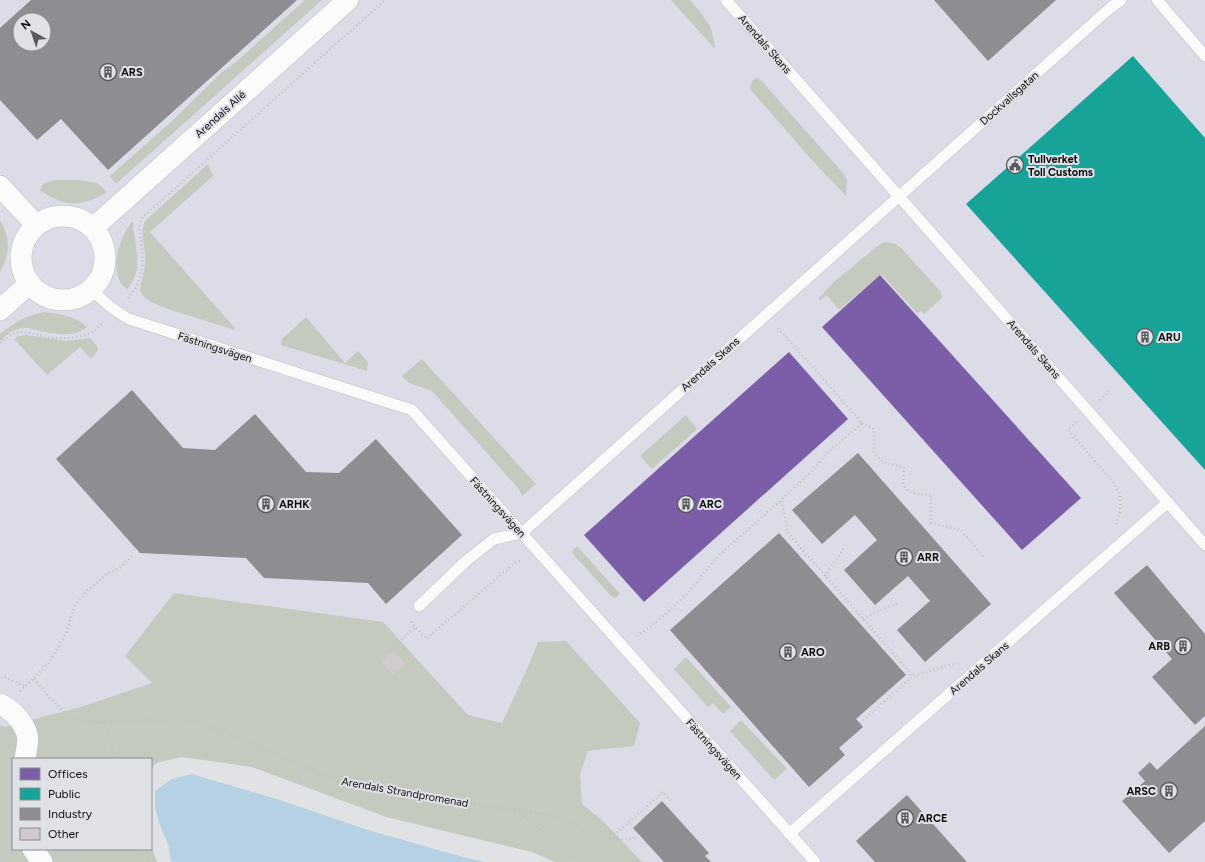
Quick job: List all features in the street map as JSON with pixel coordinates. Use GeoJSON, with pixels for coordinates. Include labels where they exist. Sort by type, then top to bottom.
{"type":"FeatureCollection","features":[{"type":"Feature","properties":{"kind":"street","name":"Arendals Allé"},"geometry":{"type":"LineString","coordinates":[[92,228],[348,0]]}},
{"type":"Feature","properties":{"kind":"street"},"geometry":{"type":"LineString","coordinates":[[0,186],[36,225]]}},
{"type":"Feature","properties":{"kind":"street"},"geometry":{"type":"LineString","coordinates":[[65,216],[80,220],[92,228],[101,240],[104,249],[104,258],[100,277],[91,288],[76,297],[59,299],[42,294],[30,283],[23,272],[21,253],[25,240],[36,225],[50,218],[65,216]]}},
{"type":"Feature","properties":{"kind":"street"},"geometry":{"type":"LineString","coordinates":[[0,310],[30,283]]}},
{"type":"Feature","properties":{"kind":"street"},"geometry":{"type":"LineString","coordinates":[[1,705],[12,711],[18,718],[27,735],[25,758]]}},
{"type":"Feature","properties":{"kind":"street"},"geometry":{"type":"LineString","coordinates":[[34,850],[42,862]]}},
{"type":"Feature","properties":{"kind":"lane","name":"Arendals Skans"},"geometry":{"type":"LineString","coordinates":[[726,0],[1088,410],[1205,545]]}},
{"type":"Feature","properties":{"kind":"lane","name":"Dockvallsgatan"},"geometry":{"type":"LineString","coordinates":[[899,196],[1121,0]]}},
{"type":"Feature","properties":{"kind":"lane"},"geometry":{"type":"LineString","coordinates":[[1157,0],[1205,56]]}},
{"type":"Feature","properties":{"kind":"lane","name":"Arendals Skans"},"geometry":{"type":"LineString","coordinates":[[522,533],[899,196]]}},
{"type":"Feature","properties":{"kind":"lane","name":"Fästningsvägen"},"geometry":{"type":"LineString","coordinates":[[91,288],[102,300],[129,319],[412,410],[815,862]]}},
{"type":"Feature","properties":{"kind":"lane","name":"Arendals Skans"},"geometry":{"type":"LineString","coordinates":[[789,834],[1168,502]]}},
{"type":"Feature","properties":{"kind":"lane"},"geometry":{"type":"LineString","coordinates":[[419,606],[466,561],[494,539],[522,533]]}},
{"type":"Feature","properties":{"kind":"path"},"geometry":{"type":"LineString","coordinates":[[0,343],[5,338],[17,332],[30,332],[52,338],[82,335],[92,332],[116,311],[132,294],[141,275],[142,249],[140,223],[142,218],[385,0]]}},
{"type":"Feature","properties":{"kind":"path"},"geometry":{"type":"LineString","coordinates":[[774,329],[778,327],[862,423],[874,429],[874,453],[884,463],[904,467],[903,484],[908,492],[931,496],[932,523],[961,530],[983,556]]}},
{"type":"Feature","properties":{"kind":"path"},"geometry":{"type":"LineString","coordinates":[[1111,389],[1068,430],[1112,481],[1120,494],[1120,511],[1116,524],[1111,528]]}},
{"type":"Feature","properties":{"kind":"path"},"geometry":{"type":"LineString","coordinates":[[632,640],[665,615],[685,596],[719,556],[812,471],[826,454],[862,423]]}},
{"type":"Feature","properties":{"kind":"path"},"geometry":{"type":"LineString","coordinates":[[781,500],[786,516],[787,532],[913,676]]}},
{"type":"Feature","properties":{"kind":"path"},"geometry":{"type":"LineString","coordinates":[[825,576],[845,547]]}},
{"type":"Feature","properties":{"kind":"path"},"geometry":{"type":"LineString","coordinates":[[408,618],[426,639],[516,562],[539,553]]}},
{"type":"Feature","properties":{"kind":"path"},"geometry":{"type":"LineString","coordinates":[[1,705],[26,686],[50,661],[66,633],[75,605],[88,590],[108,573],[121,567],[132,556]]}},
{"type":"Feature","properties":{"kind":"path"},"geometry":{"type":"LineString","coordinates":[[864,619],[878,611],[899,603]]}},
{"type":"Feature","properties":{"kind":"path"},"geometry":{"type":"LineString","coordinates":[[383,655],[416,627]]}},
{"type":"Feature","properties":{"kind":"path"},"geometry":{"type":"LineString","coordinates":[[860,723],[913,676],[960,662]]}},
{"type":"Feature","properties":{"kind":"path"},"geometry":{"type":"LineString","coordinates":[[1,678],[5,677],[26,686]]}},
{"type":"Feature","properties":{"kind":"path","name":"Arendals Strandpromenad"},"geometry":{"type":"LineString","coordinates":[[34,678],[50,698],[68,714],[82,722],[148,720],[192,721],[226,733],[343,783],[515,810],[555,841],[578,862]]}},
{"type":"Feature","properties":{"kind":"path"},"geometry":{"type":"LineString","coordinates":[[104,722],[116,758]]}},
{"type":"Feature","properties":{"kind":"path"},"geometry":{"type":"LineString","coordinates":[[610,838],[663,792],[672,802]]}},
{"type":"Feature","properties":{"kind":"path"},"geometry":{"type":"LineString","coordinates":[[515,810],[529,811],[566,820],[598,836],[610,838],[635,838]]}},
{"type":"Feature","properties":{"kind":"path"},"geometry":{"type":"LineString","coordinates":[[143,850],[148,862]]}},
{"type":"Feature","properties":{"kind":"shaded area"},"geometry":{"type":"Polygon","coordinates":[[[0,0],[1205,0],[1205,862],[642,862],[604,822],[582,804],[580,775],[588,751],[634,746],[538,642],[502,723],[468,715],[383,622],[174,593],[125,656],[153,683],[84,706],[4,727],[0,725],[0,0]]]}},
{"type":"Feature","properties":{"kind":"shaded area"},"geometry":{"type":"Polygon","coordinates":[[[305,0],[322,0],[117,183],[115,183],[110,176],[172,121],[221,73],[237,61],[305,0]]]}},
{"type":"Feature","properties":{"kind":"shaded area"},"geometry":{"type":"Polygon","coordinates":[[[671,0],[690,0],[711,28],[714,48],[671,0]]]}},
{"type":"Feature","properties":{"kind":"shaded area"},"geometry":{"type":"Polygon","coordinates":[[[757,78],[760,79],[842,172],[847,180],[846,196],[810,158],[750,89],[752,81],[757,78]]]}},
{"type":"Feature","properties":{"kind":"shaded area"},"geometry":{"type":"Polygon","coordinates":[[[208,164],[213,176],[150,232],[234,327],[235,330],[168,309],[151,302],[143,296],[140,290],[145,266],[143,226],[145,221],[208,164]]]}},
{"type":"Feature","properties":{"kind":"shaded area"},"geometry":{"type":"Polygon","coordinates":[[[55,180],[79,180],[97,183],[107,192],[89,201],[81,203],[65,202],[57,200],[40,190],[44,183],[55,180]]]}},
{"type":"Feature","properties":{"kind":"shaded area"},"geometry":{"type":"Polygon","coordinates":[[[0,220],[6,233],[8,246],[6,259],[0,272],[0,220]]]}},
{"type":"Feature","properties":{"kind":"shaded area"},"geometry":{"type":"Polygon","coordinates":[[[133,221],[137,265],[133,281],[127,289],[121,283],[116,265],[117,255],[123,236],[133,221]]]}},
{"type":"Feature","properties":{"kind":"shaded area"},"geometry":{"type":"Polygon","coordinates":[[[885,242],[895,244],[902,249],[940,291],[942,298],[924,314],[921,311],[917,313],[881,274],[839,310],[827,295],[819,301],[819,298],[835,281],[879,245],[885,242]]]}},
{"type":"Feature","properties":{"kind":"shaded area"},"geometry":{"type":"Polygon","coordinates":[[[45,312],[73,318],[83,323],[87,327],[76,333],[70,334],[58,334],[21,328],[11,332],[0,341],[0,334],[16,322],[26,317],[45,312]]]}},
{"type":"Feature","properties":{"kind":"shaded area"},"geometry":{"type":"Polygon","coordinates":[[[306,317],[345,363],[358,351],[368,362],[367,371],[281,345],[282,339],[306,317]]]}},
{"type":"Feature","properties":{"kind":"shaded area"},"geometry":{"type":"Polygon","coordinates":[[[26,335],[66,341],[90,338],[96,344],[98,350],[91,359],[80,347],[47,375],[14,339],[19,336],[26,335]]]}},
{"type":"Feature","properties":{"kind":"shaded area"},"geometry":{"type":"Polygon","coordinates":[[[422,359],[536,484],[522,496],[518,488],[432,391],[409,383],[402,376],[422,359]]]}},
{"type":"Feature","properties":{"kind":"shaded area"},"geometry":{"type":"Polygon","coordinates":[[[686,415],[697,429],[652,469],[640,456],[686,415]]]}},
{"type":"Feature","properties":{"kind":"shaded area"},"geometry":{"type":"Polygon","coordinates":[[[577,546],[620,594],[615,598],[612,597],[573,554],[572,551],[577,546]]]}},
{"type":"Feature","properties":{"kind":"shaded area"},"geometry":{"type":"Polygon","coordinates":[[[174,593],[383,622],[468,715],[502,723],[538,642],[566,641],[640,723],[634,746],[588,751],[580,775],[582,804],[604,822],[642,862],[555,862],[532,852],[386,817],[252,767],[182,757],[156,763],[152,768],[152,758],[12,758],[12,850],[152,850],[152,848],[157,862],[0,862],[0,725],[4,727],[84,706],[152,683],[125,656],[174,593]]]}},
{"type":"Feature","properties":{"kind":"shaded area"},"geometry":{"type":"Polygon","coordinates":[[[686,657],[731,707],[723,714],[713,703],[708,707],[674,669],[686,657]]]}},
{"type":"Feature","properties":{"kind":"shaded area"},"geometry":{"type":"Polygon","coordinates":[[[741,720],[787,769],[774,780],[730,731],[741,720]]]}},
{"type":"Feature","properties":{"kind":"water"},"geometry":{"type":"Polygon","coordinates":[[[192,774],[280,800],[368,830],[485,862],[172,862],[170,859],[169,846],[161,828],[155,808],[155,791],[172,779],[192,774]]]}},
{"type":"Feature","properties":{"kind":"building: Offices"},"geometry":{"type":"Polygon","coordinates":[[[880,275],[1081,498],[1022,550],[822,327],[880,275]]]}},
{"type":"Feature","properties":{"kind":"building: Offices","name":"ARC"},"geometry":{"type":"Polygon","coordinates":[[[789,352],[848,419],[644,602],[584,535],[789,352]]]}},
{"type":"Feature","properties":{"kind":"building: Public","name":"ARU"},"geometry":{"type":"Polygon","coordinates":[[[1133,56],[1205,138],[1205,470],[966,204],[1133,56]]]}},
{"type":"Feature","properties":{"kind":"building: Industry","name":"ARS"},"geometry":{"type":"Polygon","coordinates":[[[31,0],[297,0],[108,170],[61,119],[37,140],[0,100],[0,28],[12,17],[12,52],[52,52],[52,12],[18,12],[31,0]]]}},
{"type":"Feature","properties":{"kind":"building: Industry"},"geometry":{"type":"Polygon","coordinates":[[[934,0],[1056,0],[988,61],[934,0]]]}},
{"type":"Feature","properties":{"kind":"building: Industry","name":"ARHK"},"geometry":{"type":"Polygon","coordinates":[[[132,390],[183,448],[215,450],[255,414],[306,472],[339,473],[376,439],[462,535],[386,604],[368,583],[264,578],[246,558],[140,553],[56,459],[132,390]]]}},
{"type":"Feature","properties":{"kind":"building: Industry","name":"ARR"},"geometry":{"type":"Polygon","coordinates":[[[858,453],[991,604],[925,662],[897,630],[930,601],[908,576],[875,605],[844,570],[877,540],[855,515],[822,544],[792,510],[858,453]]]}},
{"type":"Feature","properties":{"kind":"building: Industry","name":"ARO"},"geometry":{"type":"Polygon","coordinates":[[[779,533],[906,675],[856,719],[863,727],[839,748],[845,755],[809,787],[670,630],[779,533]]]}},
{"type":"Feature","properties":{"kind":"building: Industry","name":"ARB"},"geometry":{"type":"Polygon","coordinates":[[[1147,565],[1205,634],[1205,716],[1195,725],[1152,677],[1172,659],[1114,593],[1147,565]]]}},
{"type":"Feature","properties":{"kind":"building: Industry","name":"ARSC"},"geometry":{"type":"Polygon","coordinates":[[[1205,726],[1205,821],[1169,853],[1122,801],[1145,781],[1138,773],[1150,762],[1157,770],[1205,726]]]}},
{"type":"Feature","properties":{"kind":"building: Industry","name":"ARCE"},"geometry":{"type":"Polygon","coordinates":[[[907,795],[967,862],[875,862],[856,841],[907,795]]]}},
{"type":"Feature","properties":{"kind":"building: Industry"},"geometry":{"type":"Polygon","coordinates":[[[662,801],[709,853],[705,856],[711,862],[664,862],[633,828],[662,801]]]}},
{"type":"Feature","properties":{"kind":"building: Other"},"geometry":{"type":"Polygon","coordinates":[[[394,651],[405,664],[393,675],[381,661],[394,651]]]}},
{"type":"Feature","properties":{"kind":"place","name":"ARS"},"geometry":{"type":"Point","coordinates":[108,72]}},
{"type":"Feature","properties":{"kind":"place","name":"Tullverket Toll Customs"},"geometry":{"type":"Point","coordinates":[1015,165]}},
{"type":"Feature","properties":{"kind":"place","name":"ARU"},"geometry":{"type":"Point","coordinates":[1145,337]}},
{"type":"Feature","properties":{"kind":"place","name":"ARHK"},"geometry":{"type":"Point","coordinates":[266,504]}},
{"type":"Feature","properties":{"kind":"place","name":"ARC"},"geometry":{"type":"Point","coordinates":[686,504]}},
{"type":"Feature","properties":{"kind":"place","name":"ARR"},"geometry":{"type":"Point","coordinates":[904,557]}},
{"type":"Feature","properties":{"kind":"place","name":"ARB"},"geometry":{"type":"Point","coordinates":[1183,646]}},
{"type":"Feature","properties":{"kind":"place","name":"ARO"},"geometry":{"type":"Point","coordinates":[788,652]}},
{"type":"Feature","properties":{"kind":"place","name":"ARSC"},"geometry":{"type":"Point","coordinates":[1169,791]}},
{"type":"Feature","properties":{"kind":"place","name":"ARCE"},"geometry":{"type":"Point","coordinates":[905,818]}}]}
